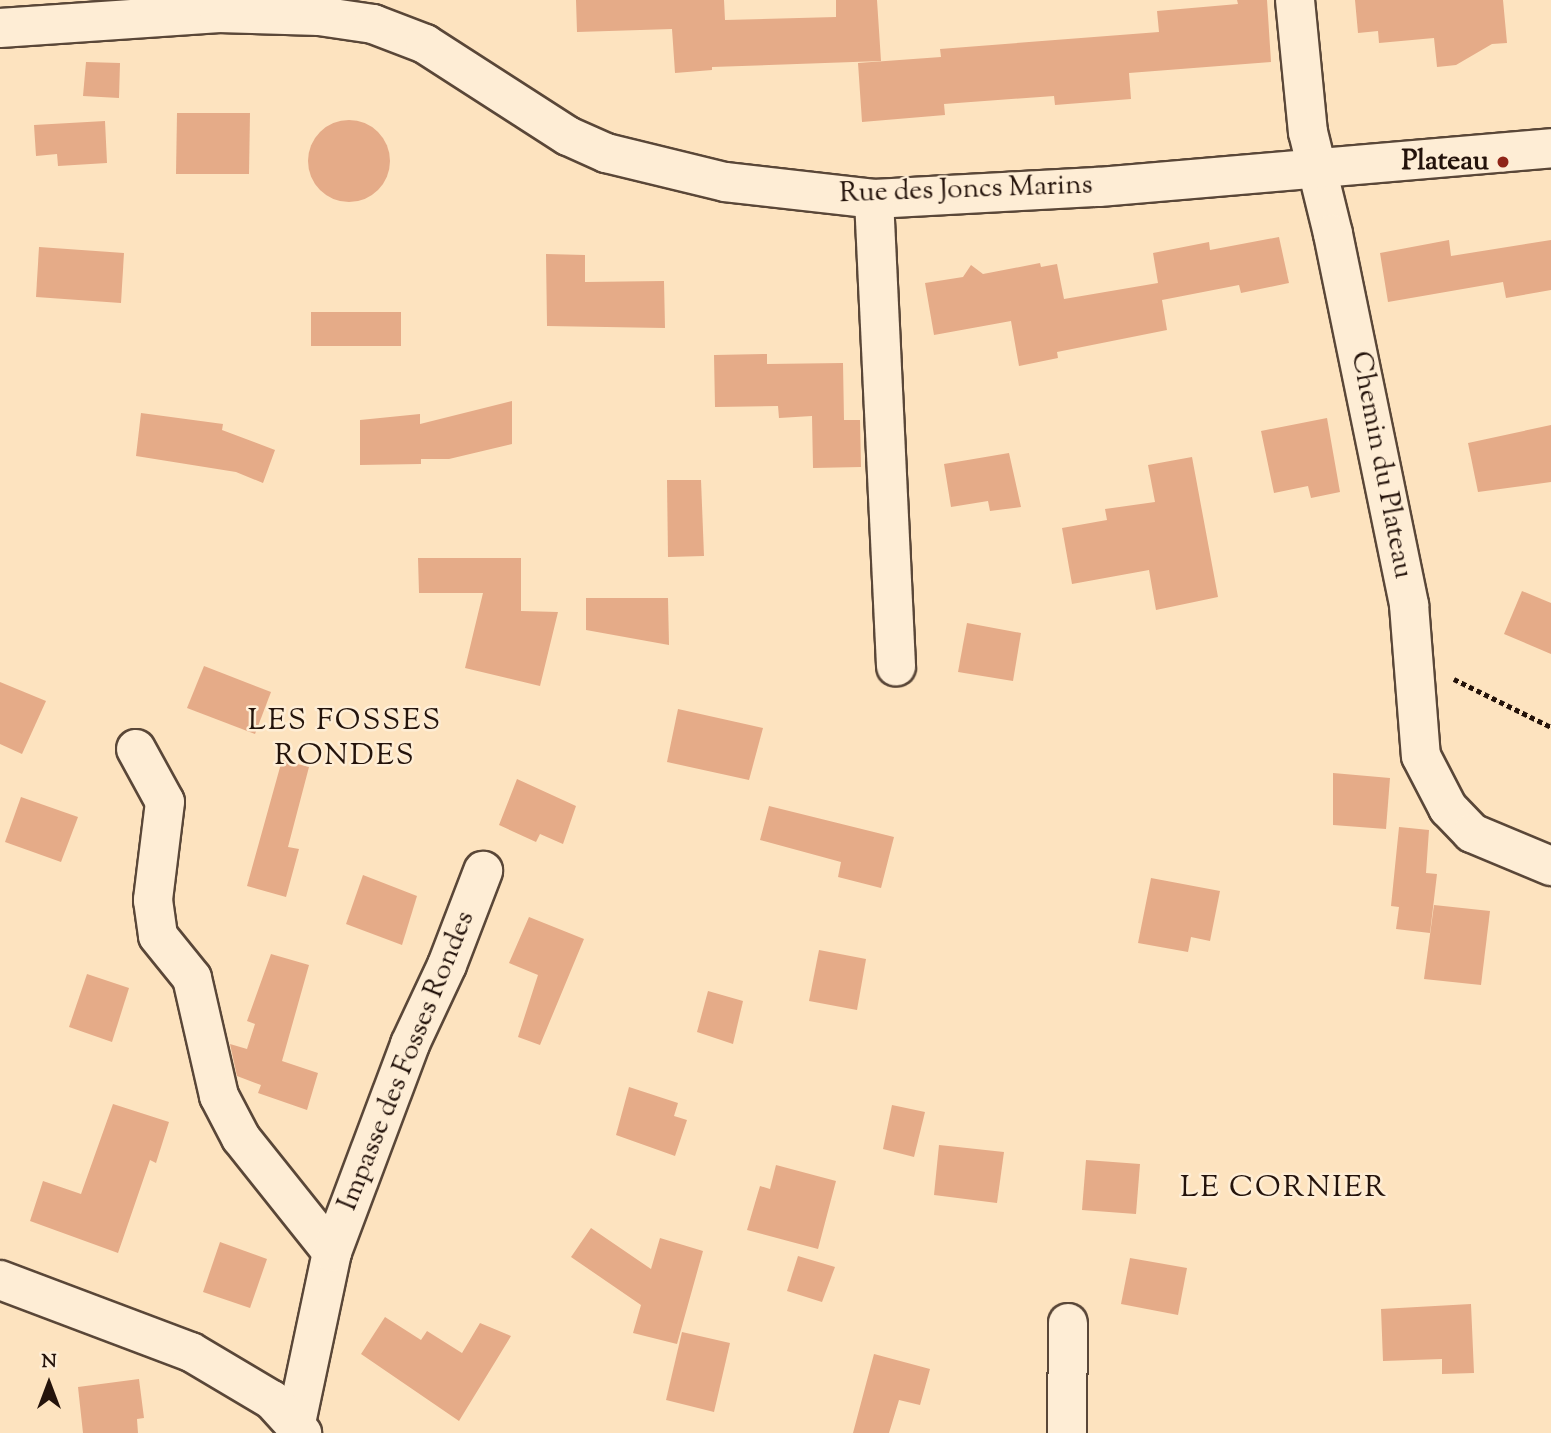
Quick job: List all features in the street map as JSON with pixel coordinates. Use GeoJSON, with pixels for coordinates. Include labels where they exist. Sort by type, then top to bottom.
{"type":"FeatureCollection","features":[{"type":"Feature","properties":{"kind":"street","name":"Chemin du Plateau"},"geometry":{"type":"LineString","coordinates":[[1295,0],[1315,169],[1369,402],[1409,605],[1422,756],[1448,808],[1472,832],[1551,866]]}},
{"type":"Feature","properties":{"kind":"street","name":"Rue des Joncs Marins"},"geometry":{"type":"LineString","coordinates":[[0,28],[219,13],[319,16],[373,24],[425,44],[568,136],[606,153],[725,182],[874,199],[1099,187],[1551,148]]}},
{"type":"Feature","properties":{"kind":"street"},"geometry":{"type":"LineString","coordinates":[[874,199],[896,666]]}},
{"type":"Feature","properties":{"kind":"street"},"geometry":{"type":"LineString","coordinates":[[136,749],[165,802],[153,900],[158,936],[192,978],[219,1096],[241,1138],[332,1252]]}},
{"type":"Feature","properties":{"kind":"street","name":"Impasse des Fosses Rondes"},"geometry":{"type":"LineString","coordinates":[[299,1428],[332,1252],[410,1044],[447,965],[483,871]]}},
{"type":"Feature","properties":{"kind":"street"},"geometry":{"type":"LineString","coordinates":[[0,1280],[191,1352],[246,1382],[299,1428]]}},
{"type":"Feature","properties":{"kind":"street"},"geometry":{"type":"LineString","coordinates":[[1067,1433],[1068,1323]]}},
{"type":"Feature","properties":{"kind":"path"},"geometry":{"type":"LineString","coordinates":[[1413,649],[1441,674],[1551,726]]}},
{"type":"Feature","properties":{"kind":"building"},"geometry":{"type":"Polygon","coordinates":[[[576,0],[724,0],[725,20],[836,17],[836,0],[877,0],[881,61],[712,67],[712,70],[675,73],[672,29],[577,32],[576,0]]]}},
{"type":"Feature","properties":{"kind":"building"},"geometry":{"type":"Polygon","coordinates":[[[1237,0],[1267,0],[1271,62],[1129,73],[1131,99],[1055,105],[1054,96],[944,104],[945,115],[862,122],[858,63],[941,57],[940,49],[1159,32],[1157,11],[1238,4],[1237,0]]]}},
{"type":"Feature","properties":{"kind":"building"},"geometry":{"type":"Polygon","coordinates":[[[1355,0],[1503,0],[1507,43],[1492,44],[1456,65],[1437,67],[1434,38],[1379,43],[1378,31],[1358,33],[1355,0]]]}},
{"type":"Feature","properties":{"kind":"building"},"geometry":{"type":"Polygon","coordinates":[[[86,62],[120,63],[119,98],[83,96],[86,62]]]}},
{"type":"Feature","properties":{"kind":"building"},"geometry":{"type":"Polygon","coordinates":[[[177,113],[250,113],[249,174],[176,174],[177,113]]]}},
{"type":"Feature","properties":{"kind":"building"},"geometry":{"type":"Polygon","coordinates":[[[349,120],[365,123],[378,132],[387,145],[390,161],[387,177],[378,190],[365,199],[349,202],[333,199],[320,190],[311,177],[308,161],[311,145],[320,132],[333,123],[349,120]]]}},
{"type":"Feature","properties":{"kind":"building"},"geometry":{"type":"Polygon","coordinates":[[[105,121],[107,163],[58,166],[57,154],[36,156],[34,125],[105,121]]]}},
{"type":"Feature","properties":{"kind":"building"},"geometry":{"type":"Polygon","coordinates":[[[1279,237],[1289,283],[1241,293],[1239,285],[1162,300],[1167,330],[1057,352],[1058,358],[1019,366],[1011,321],[934,335],[925,283],[963,277],[971,265],[983,274],[1040,263],[1041,267],[1057,264],[1064,299],[1158,283],[1153,253],[1209,242],[1210,250],[1279,237]]]}},
{"type":"Feature","properties":{"kind":"building"},"geometry":{"type":"Polygon","coordinates":[[[1449,240],[1451,256],[1551,240],[1551,290],[1506,298],[1503,282],[1388,302],[1380,253],[1449,240]]]}},
{"type":"Feature","properties":{"kind":"building"},"geometry":{"type":"Polygon","coordinates":[[[39,247],[124,253],[121,303],[36,297],[39,247]]]}},
{"type":"Feature","properties":{"kind":"building"},"geometry":{"type":"Polygon","coordinates":[[[546,254],[585,255],[585,282],[664,281],[665,328],[547,326],[546,254]]]}},
{"type":"Feature","properties":{"kind":"building"},"geometry":{"type":"Polygon","coordinates":[[[311,312],[401,312],[401,346],[311,346],[311,312]]]}},
{"type":"Feature","properties":{"kind":"building"},"geometry":{"type":"Polygon","coordinates":[[[767,354],[767,364],[843,363],[844,420],[860,420],[861,467],[813,468],[812,416],[779,418],[778,406],[715,407],[714,355],[767,354]]]}},
{"type":"Feature","properties":{"kind":"building"},"geometry":{"type":"Polygon","coordinates":[[[512,401],[512,444],[449,459],[421,459],[421,464],[360,465],[360,420],[420,414],[420,424],[512,401]]]}},
{"type":"Feature","properties":{"kind":"building"},"geometry":{"type":"Polygon","coordinates":[[[141,413],[223,424],[222,430],[275,450],[263,483],[236,472],[136,456],[141,413]]]}},
{"type":"Feature","properties":{"kind":"building"},"geometry":{"type":"Polygon","coordinates":[[[1327,418],[1340,492],[1311,498],[1308,486],[1274,493],[1261,431],[1327,418]]]}},
{"type":"Feature","properties":{"kind":"building"},"geometry":{"type":"Polygon","coordinates":[[[1551,425],[1551,482],[1478,492],[1468,443],[1551,425]]]}},
{"type":"Feature","properties":{"kind":"building"},"geometry":{"type":"Polygon","coordinates":[[[1009,453],[1021,507],[990,511],[988,501],[951,507],[944,464],[1009,453]]]}},
{"type":"Feature","properties":{"kind":"building"},"geometry":{"type":"Polygon","coordinates":[[[1192,457],[1218,597],[1156,610],[1149,570],[1072,584],[1062,528],[1107,520],[1105,509],[1155,502],[1148,465],[1192,457]]]}},
{"type":"Feature","properties":{"kind":"building"},"geometry":{"type":"Polygon","coordinates":[[[667,480],[701,480],[704,556],[668,557],[667,480]]]}},
{"type":"Feature","properties":{"kind":"building"},"geometry":{"type":"Polygon","coordinates":[[[418,558],[521,558],[521,611],[558,612],[540,686],[465,668],[483,593],[419,593],[418,558]]]}},
{"type":"Feature","properties":{"kind":"building"},"geometry":{"type":"Polygon","coordinates":[[[1522,591],[1551,603],[1551,654],[1504,634],[1522,591]]]}},
{"type":"Feature","properties":{"kind":"building"},"geometry":{"type":"Polygon","coordinates":[[[586,598],[668,598],[669,645],[586,630],[586,598]]]}},
{"type":"Feature","properties":{"kind":"building"},"geometry":{"type":"Polygon","coordinates":[[[967,623],[1021,633],[1013,681],[958,672],[967,623]]]}},
{"type":"Feature","properties":{"kind":"building"},"geometry":{"type":"Polygon","coordinates":[[[204,666],[271,692],[255,734],[187,708],[204,666]]]}},
{"type":"Feature","properties":{"kind":"building"},"geometry":{"type":"Polygon","coordinates":[[[0,682],[46,701],[22,754],[0,744],[0,682]]]}},
{"type":"Feature","properties":{"kind":"building"},"geometry":{"type":"Polygon","coordinates":[[[678,709],[763,728],[749,780],[667,762],[678,709]]]}},
{"type":"Feature","properties":{"kind":"building"},"geometry":{"type":"Polygon","coordinates":[[[282,760],[309,767],[288,847],[299,849],[286,897],[247,886],[282,760]]]}},
{"type":"Feature","properties":{"kind":"building"},"geometry":{"type":"Polygon","coordinates":[[[1333,773],[1390,778],[1386,829],[1333,825],[1333,773]]]}},
{"type":"Feature","properties":{"kind":"building"},"geometry":{"type":"Polygon","coordinates":[[[517,779],[576,806],[563,844],[540,834],[536,842],[499,825],[517,779]]]}},
{"type":"Feature","properties":{"kind":"building"},"geometry":{"type":"Polygon","coordinates":[[[21,797],[78,817],[61,862],[5,842],[21,797]]]}},
{"type":"Feature","properties":{"kind":"building"},"geometry":{"type":"Polygon","coordinates":[[[769,806],[894,837],[881,888],[838,877],[841,862],[760,840],[769,806]]]}},
{"type":"Feature","properties":{"kind":"building"},"geometry":{"type":"Polygon","coordinates":[[[1399,827],[1429,830],[1426,873],[1437,874],[1430,933],[1396,929],[1399,907],[1391,906],[1399,827]]]}},
{"type":"Feature","properties":{"kind":"building"},"geometry":{"type":"Polygon","coordinates":[[[363,875],[417,896],[402,945],[346,924],[363,875]]]}},
{"type":"Feature","properties":{"kind":"building"},"geometry":{"type":"Polygon","coordinates":[[[1151,878],[1220,891],[1210,941],[1191,937],[1188,952],[1138,943],[1151,878]]]}},
{"type":"Feature","properties":{"kind":"building"},"geometry":{"type":"Polygon","coordinates":[[[1434,905],[1490,911],[1481,985],[1424,979],[1434,905]]]}},
{"type":"Feature","properties":{"kind":"building"},"geometry":{"type":"Polygon","coordinates":[[[529,917],[584,939],[540,1045],[518,1037],[538,975],[509,963],[529,917]]]}},
{"type":"Feature","properties":{"kind":"building"},"geometry":{"type":"Polygon","coordinates":[[[819,950],[866,959],[857,1010],[809,1001],[819,950]]]}},
{"type":"Feature","properties":{"kind":"building"},"geometry":{"type":"Polygon","coordinates":[[[271,954],[309,965],[282,1061],[318,1073],[307,1110],[258,1093],[261,1085],[237,1076],[230,1044],[247,1049],[255,1024],[247,1021],[271,954]]]}},
{"type":"Feature","properties":{"kind":"building"},"geometry":{"type":"Polygon","coordinates":[[[87,974],[129,988],[112,1042],[69,1027],[87,974]]]}},
{"type":"Feature","properties":{"kind":"building"},"geometry":{"type":"Polygon","coordinates":[[[708,991],[743,1001],[733,1044],[697,1032],[708,991]]]}},
{"type":"Feature","properties":{"kind":"building"},"geometry":{"type":"Polygon","coordinates":[[[629,1087],[678,1103],[674,1116],[687,1120],[675,1156],[616,1135],[629,1087]]]}},
{"type":"Feature","properties":{"kind":"building"},"geometry":{"type":"Polygon","coordinates":[[[113,1104],[169,1122],[156,1163],[150,1160],[118,1253],[30,1221],[43,1181],[81,1194],[113,1104]]]}},
{"type":"Feature","properties":{"kind":"building"},"geometry":{"type":"Polygon","coordinates":[[[892,1105],[925,1112],[914,1157],[883,1149],[892,1105]]]}},
{"type":"Feature","properties":{"kind":"building"},"geometry":{"type":"Polygon","coordinates":[[[939,1145],[1004,1152],[997,1203],[934,1195],[939,1145]]]}},
{"type":"Feature","properties":{"kind":"building"},"geometry":{"type":"Polygon","coordinates":[[[1086,1160],[1140,1164],[1136,1214],[1082,1210],[1086,1160]]]}},
{"type":"Feature","properties":{"kind":"building"},"geometry":{"type":"Polygon","coordinates":[[[776,1165],[836,1181],[818,1249],[747,1230],[760,1186],[770,1189],[776,1165]]]}},
{"type":"Feature","properties":{"kind":"building"},"geometry":{"type":"Polygon","coordinates":[[[591,1228],[651,1269],[660,1238],[703,1251],[677,1344],[633,1333],[641,1305],[571,1257],[591,1228]]]}},
{"type":"Feature","properties":{"kind":"building"},"geometry":{"type":"Polygon","coordinates":[[[220,1242],[267,1259],[250,1308],[203,1292],[220,1242]]]}},
{"type":"Feature","properties":{"kind":"building"},"geometry":{"type":"Polygon","coordinates":[[[798,1256],[835,1267],[822,1302],[787,1291],[798,1256]]]}},
{"type":"Feature","properties":{"kind":"building"},"geometry":{"type":"Polygon","coordinates":[[[1130,1258],[1187,1268],[1178,1315],[1121,1304],[1130,1258]]]}},
{"type":"Feature","properties":{"kind":"building"},"geometry":{"type":"Polygon","coordinates":[[[1471,1304],[1474,1373],[1442,1374],[1442,1359],[1383,1361],[1381,1309],[1471,1304]]]}},
{"type":"Feature","properties":{"kind":"building"},"geometry":{"type":"Polygon","coordinates":[[[385,1317],[421,1340],[427,1331],[462,1353],[480,1323],[511,1336],[459,1421],[361,1354],[385,1317]]]}},
{"type":"Feature","properties":{"kind":"building"},"geometry":{"type":"Polygon","coordinates":[[[682,1332],[730,1343],[714,1412],[666,1400],[682,1332]]]}},
{"type":"Feature","properties":{"kind":"building"},"geometry":{"type":"Polygon","coordinates":[[[874,1354],[930,1369],[920,1405],[899,1400],[889,1433],[853,1433],[874,1354]]]}},
{"type":"Feature","properties":{"kind":"building"},"geometry":{"type":"Polygon","coordinates":[[[139,1379],[144,1418],[137,1419],[138,1433],[83,1433],[78,1387],[139,1379]]]}},
{"type":"Feature","properties":{"kind":"place","name":"Plateau"},"geometry":{"type":"Point","coordinates":[1503,162]}},
{"type":"Feature","properties":{"kind":"district","name":"LES FOSSES RONDES"},"geometry":{"type":"Point","coordinates":[345,739]}},
{"type":"Feature","properties":{"kind":"district","name":"LE CORNIER"},"geometry":{"type":"Point","coordinates":[1284,1189]}}]}
